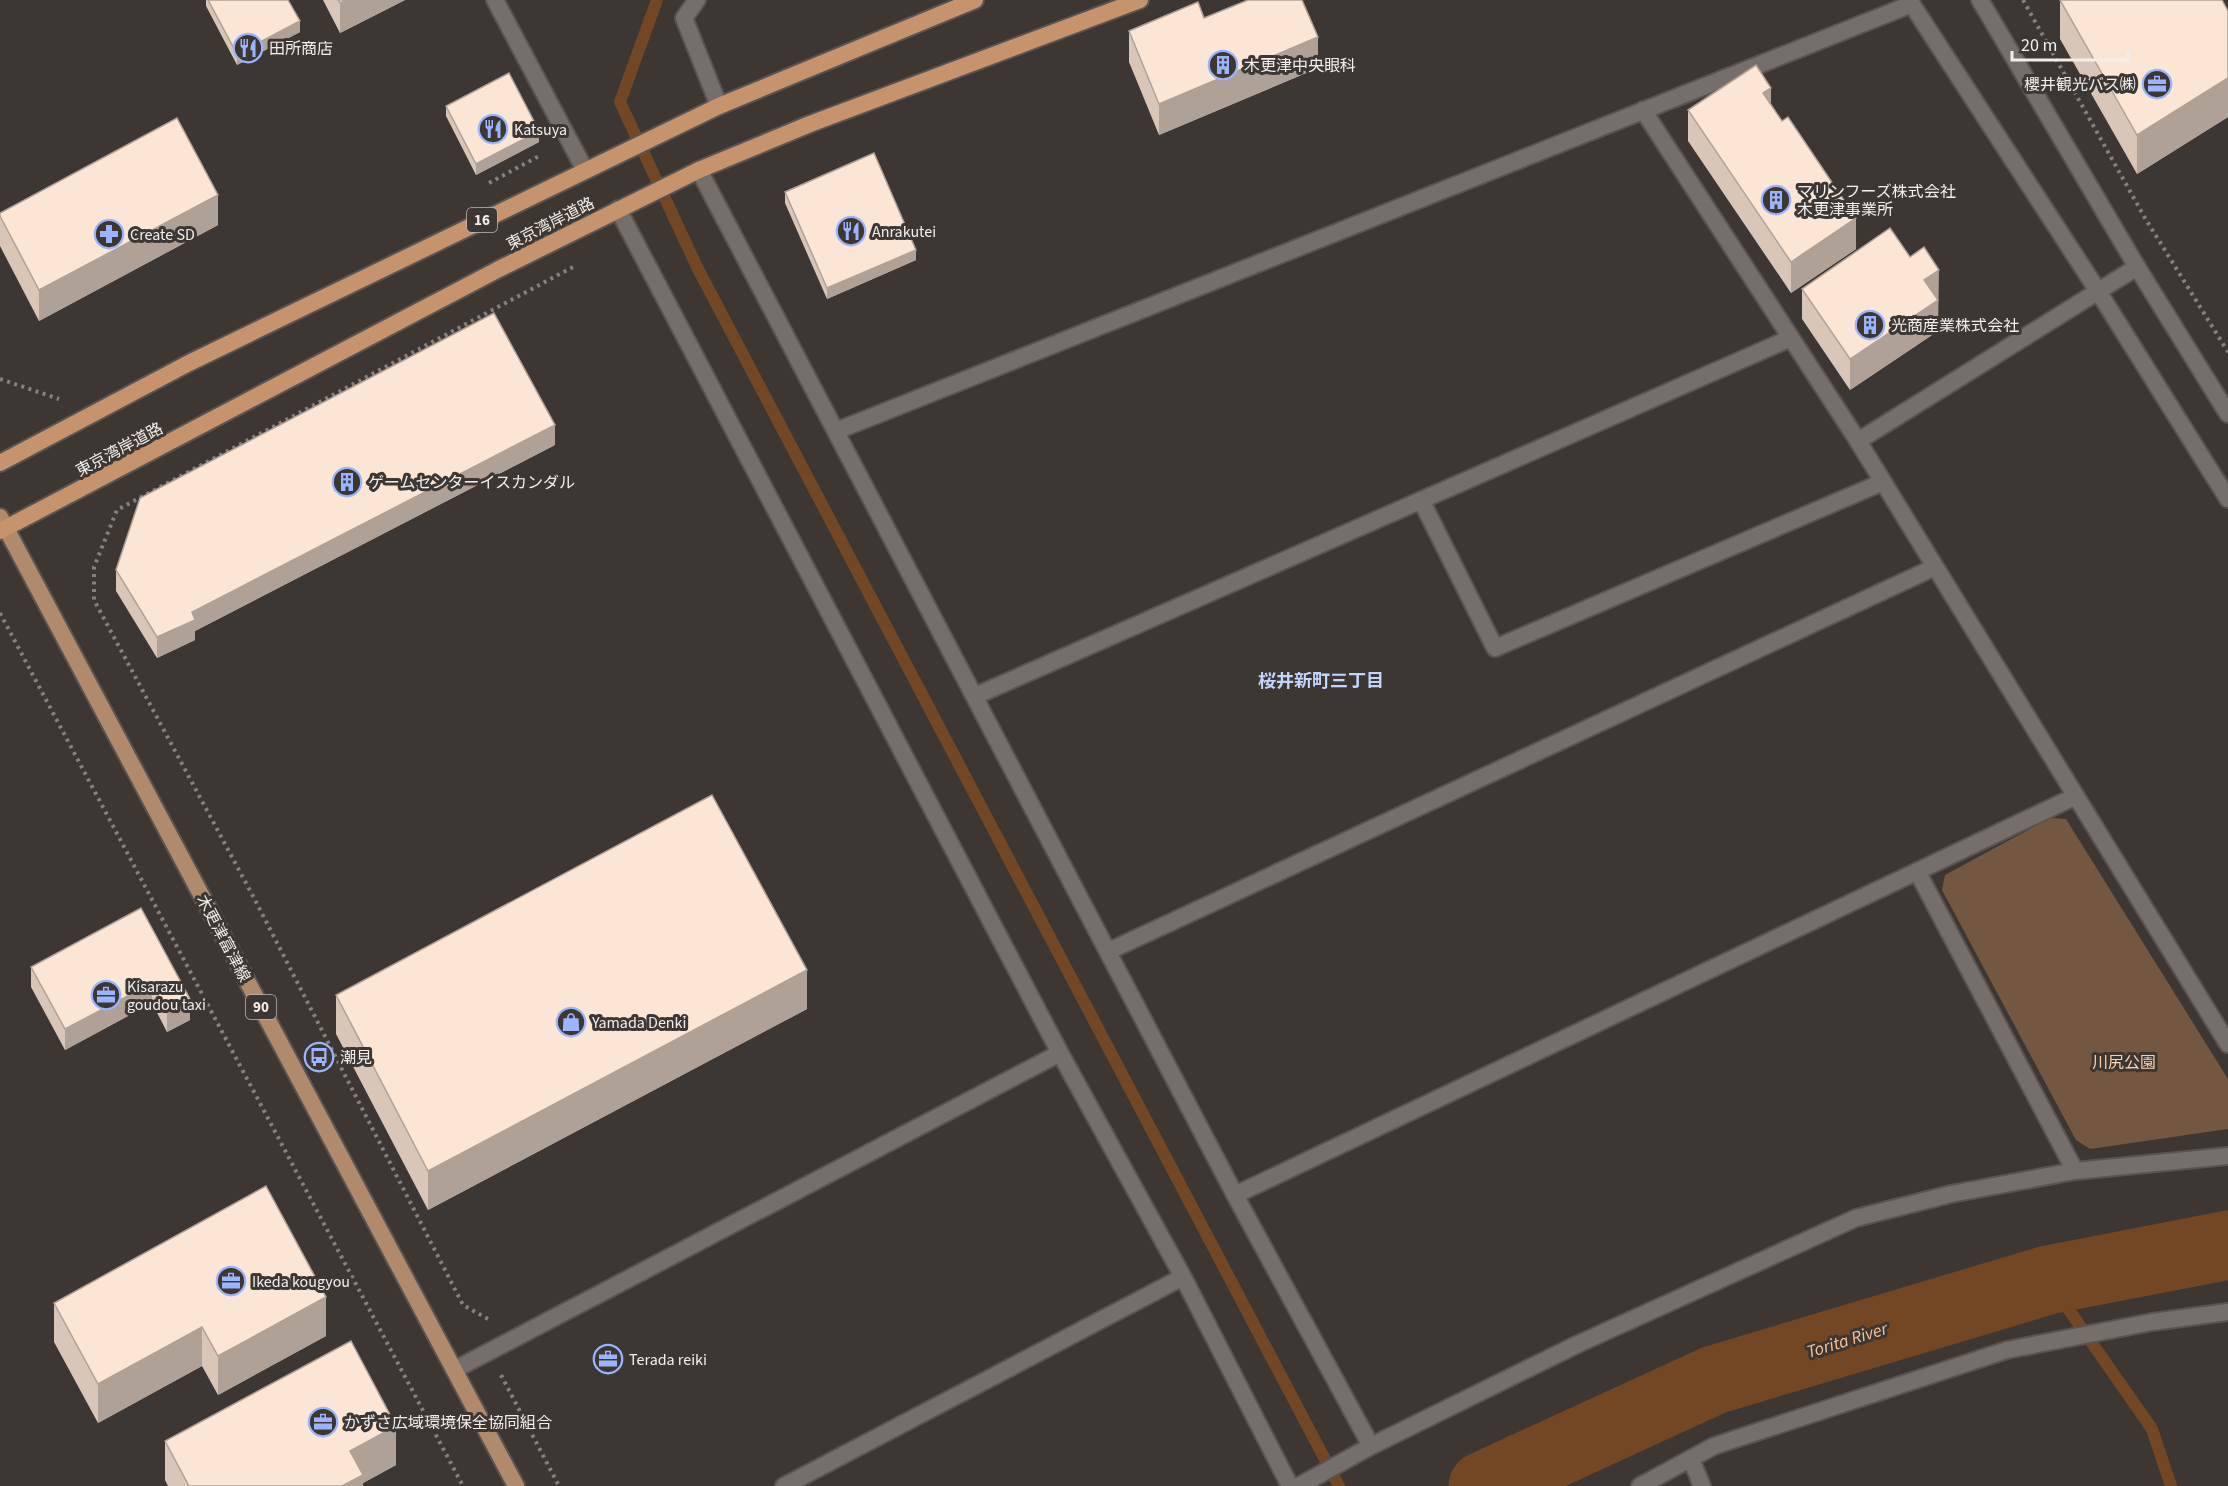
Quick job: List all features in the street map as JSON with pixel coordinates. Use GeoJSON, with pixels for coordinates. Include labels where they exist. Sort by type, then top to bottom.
{"type":"FeatureCollection","features":[{"type":"Feature","properties":{"kind":"highway","name":"東京湾岸道路"},"geometry":{"type":"LineString","coordinates":[[0,463],[189,363],[719,106],[975,0]]}},
{"type":"Feature","properties":{"kind":"highway","name":"東京湾岸道路"},"geometry":{"type":"LineString","coordinates":[[2,526],[618,209],[699,170],[810,124],[1140,0]]}},
{"type":"Feature","properties":{"kind":"main road","name":"木更津富津線"},"geometry":{"type":"LineString","coordinates":[[2,526],[516,1486]]}},
{"type":"Feature","properties":{"kind":"street"},"geometry":{"type":"LineString","coordinates":[[697,0],[684,18],[719,106]]}},
{"type":"Feature","properties":{"kind":"street"},"geometry":{"type":"LineString","coordinates":[[1980,0],[2137,267],[2228,414]]}},
{"type":"Feature","properties":{"kind":"street"},"geometry":{"type":"LineString","coordinates":[[498,1],[585,171]]}},
{"type":"Feature","properties":{"kind":"street"},"geometry":{"type":"LineString","coordinates":[[836,431],[1910,2],[2098,291],[2228,499]]}},
{"type":"Feature","properties":{"kind":"street"},"geometry":{"type":"LineString","coordinates":[[1643,110],[1858,441],[2228,1044]]}},
{"type":"Feature","properties":{"kind":"street"},"geometry":{"type":"LineString","coordinates":[[699,170],[1235,1195],[1371,1446]]}},
{"type":"Feature","properties":{"kind":"street"},"geometry":{"type":"LineString","coordinates":[[618,209],[1060,1053],[1183,1277],[1290,1486]]}},
{"type":"Feature","properties":{"kind":"street"},"geometry":{"type":"LineString","coordinates":[[1858,441],[2137,267]]}},
{"type":"Feature","properties":{"kind":"street"},"geometry":{"type":"LineString","coordinates":[[975,696],[1791,338]]}},
{"type":"Feature","properties":{"kind":"street"},"geometry":{"type":"LineString","coordinates":[[1421,500],[1495,648],[1883,482]]}},
{"type":"Feature","properties":{"kind":"street"},"geometry":{"type":"LineString","coordinates":[[1109,951],[1935,567]]}},
{"type":"Feature","properties":{"kind":"street"},"geometry":{"type":"LineString","coordinates":[[1235,1195],[2076,796]]}},
{"type":"Feature","properties":{"kind":"street"},"geometry":{"type":"LineString","coordinates":[[1917,871],[2075,1171]]}},
{"type":"Feature","properties":{"kind":"street"},"geometry":{"type":"LineString","coordinates":[[454,1370],[1060,1053]]}},
{"type":"Feature","properties":{"kind":"street"},"geometry":{"type":"LineString","coordinates":[[1299,1486],[1371,1446],[1578,1344],[1856,1218],[1951,1194],[2075,1171],[2228,1156]]}},
{"type":"Feature","properties":{"kind":"street"},"geometry":{"type":"LineString","coordinates":[[784,1486],[1183,1277]]}},
{"type":"Feature","properties":{"kind":"street"},"geometry":{"type":"LineString","coordinates":[[1640,1486],[1714,1446],[2007,1350],[2152,1322],[2228,1312]]}},
{"type":"Feature","properties":{"kind":"street"},"geometry":{"type":"LineString","coordinates":[[1691,1459],[1702,1486]]}},
{"type":"Feature","properties":{"kind":"path"},"geometry":{"type":"LineString","coordinates":[[2023,0],[2051,46],[2145,218],[2228,352]]}},
{"type":"Feature","properties":{"kind":"path"},"geometry":{"type":"LineString","coordinates":[[489,1320],[464,1305],[249,889],[94,600],[94,567],[117,510],[579,264]]}},
{"type":"Feature","properties":{"kind":"path"},"geometry":{"type":"LineString","coordinates":[[0,613],[463,1486]]}},
{"type":"Feature","properties":{"kind":"path"},"geometry":{"type":"LineString","coordinates":[[503,1368],[500,1374],[559,1486]]}},
{"type":"Feature","properties":{"kind":"green space","name":"川尻公園"},"geometry":{"type":"Polygon","coordinates":[[[2050,818],[2066,819],[2228,1079],[2228,1129],[2090,1149],[2076,1140],[1942,890],[1945,875],[2050,818]]]}},
{"type":"Feature","properties":{"kind":"building","name":"田所商店"},"geometry":{"type":"Polygon","coordinates":[[[208,0],[288,0],[300,21],[237,54],[208,0]]]}},
{"type":"Feature","properties":{"kind":"building"},"geometry":{"type":"Polygon","coordinates":[[[1248,0],[1302,0],[1318,37],[1159,104],[1129,31],[1198,2],[1204,18],[1248,0]]]}},
{"type":"Feature","properties":{"kind":"building","name":"櫻井観光バス㈱"},"geometry":{"type":"Polygon","coordinates":[[[2060,0],[2222,0],[2228,11],[2228,78],[2137,135],[2060,0]]]}},
{"type":"Feature","properties":{"kind":"building","name":"マリンフーズ株式会社 木更津事業所"},"geometry":{"type":"Polygon","coordinates":[[[1756,65],[1771,88],[1763,93],[1782,121],[1788,117],[1856,218],[1791,262],[1688,110],[1756,65]]]}},
{"type":"Feature","properties":{"kind":"building","name":"Katsuya"},"geometry":{"type":"Polygon","coordinates":[[[509,73],[539,131],[476,164],[446,106],[509,73]]]}},
{"type":"Feature","properties":{"kind":"building","name":"Create SD"},"geometry":{"type":"Polygon","coordinates":[[[177,118],[218,195],[39,290],[0,213],[177,118]]]}},
{"type":"Feature","properties":{"kind":"building","name":"Anrakutei"},"geometry":{"type":"Polygon","coordinates":[[[874,153],[916,250],[827,288],[785,192],[874,153]]]}},
{"type":"Feature","properties":{"kind":"building","name":"光商産業株式会社"},"geometry":{"type":"Polygon","coordinates":[[[1890,228],[1910,257],[1924,247],[1939,270],[1924,280],[1938,300],[1850,359],[1802,289],[1890,228]]]}},
{"type":"Feature","properties":{"kind":"building","name":"ゲームセンターイスカンダル"},"geometry":{"type":"Polygon","coordinates":[[[494,313],[555,425],[192,612],[195,620],[157,637],[116,570],[140,498],[494,313]]]}},
{"type":"Feature","properties":{"kind":"building","name":"Yamada Denki"},"geometry":{"type":"Polygon","coordinates":[[[712,795],[807,970],[428,1171],[336,995],[712,795]]]}},
{"type":"Feature","properties":{"kind":"building","name":"Kisarazu goudou taxi"},"geometry":{"type":"Polygon","coordinates":[[[141,908],[190,999],[167,1012],[152,983],[65,1029],[31,967],[141,908]]]}},
{"type":"Feature","properties":{"kind":"building","name":"Ikeda kougyou"},"geometry":{"type":"Polygon","coordinates":[[[266,1186],[326,1297],[218,1356],[202,1327],[98,1384],[54,1303],[266,1186]]]}},
{"type":"Feature","properties":{"kind":"building"},"geometry":{"type":"Polygon","coordinates":[[[351,1341],[396,1426],[350,1451],[363,1475],[342,1486],[189,1486],[165,1441],[351,1341]]]}},
{"type":"Feature","properties":{"kind":"waterway"},"geometry":{"type":"LineString","coordinates":[[657,0],[620,102],[698,269],[1339,1486]]}},
{"type":"Feature","properties":{"kind":"waterway","name":"Torita River"},"geometry":{"type":"LineString","coordinates":[[1483,1486],[1714,1380],[2048,1280],[2228,1245]]}},
{"type":"Feature","properties":{"kind":"waterway"},"geometry":{"type":"LineString","coordinates":[[2048,1280],[2152,1429],[2171,1486]]}},
{"type":"Feature","properties":{"kind":"place","name":"田所商店"},"geometry":{"type":"Point","coordinates":[248,48]}},
{"type":"Feature","properties":{"kind":"place","name":"木更津中央眼科"},"geometry":{"type":"Point","coordinates":[1223,65]}},
{"type":"Feature","properties":{"kind":"place","name":"櫻井観光バス㈱"},"geometry":{"type":"Point","coordinates":[2157,84]}},
{"type":"Feature","properties":{"kind":"place","name":"Katsuya"},"geometry":{"type":"Point","coordinates":[493,129]}},
{"type":"Feature","properties":{"kind":"place","name":"マリンフーズ株式会社 木更津事業所"},"geometry":{"type":"Point","coordinates":[1776,200]}},
{"type":"Feature","properties":{"kind":"place","name":"Anrakutei"},"geometry":{"type":"Point","coordinates":[851,231]}},
{"type":"Feature","properties":{"kind":"place","name":"Create SD"},"geometry":{"type":"Point","coordinates":[109,234]}},
{"type":"Feature","properties":{"kind":"place","name":"光商産業株式会社"},"geometry":{"type":"Point","coordinates":[1870,325]}},
{"type":"Feature","properties":{"kind":"place","name":"ゲームセンターイスカンダル"},"geometry":{"type":"Point","coordinates":[347,482]}},
{"type":"Feature","properties":{"kind":"place","name":"Kisarazu goudou taxi"},"geometry":{"type":"Point","coordinates":[106,995]}},
{"type":"Feature","properties":{"kind":"place","name":"Yamada Denki"},"geometry":{"type":"Point","coordinates":[571,1022]}},
{"type":"Feature","properties":{"kind":"place","name":"潮見"},"geometry":{"type":"Point","coordinates":[319,1057]}},
{"type":"Feature","properties":{"kind":"place","name":"Ikeda kougyou"},"geometry":{"type":"Point","coordinates":[231,1281]}},
{"type":"Feature","properties":{"kind":"place","name":"Terada reiki"},"geometry":{"type":"Point","coordinates":[608,1359]}},
{"type":"Feature","properties":{"kind":"place","name":"かずさ広域環境保全協同組合"},"geometry":{"type":"Point","coordinates":[323,1422]}},
{"type":"Feature","properties":{"kind":"district","name":"桜井新町三丁目"},"geometry":{"type":"Point","coordinates":[1321,681]}}]}
